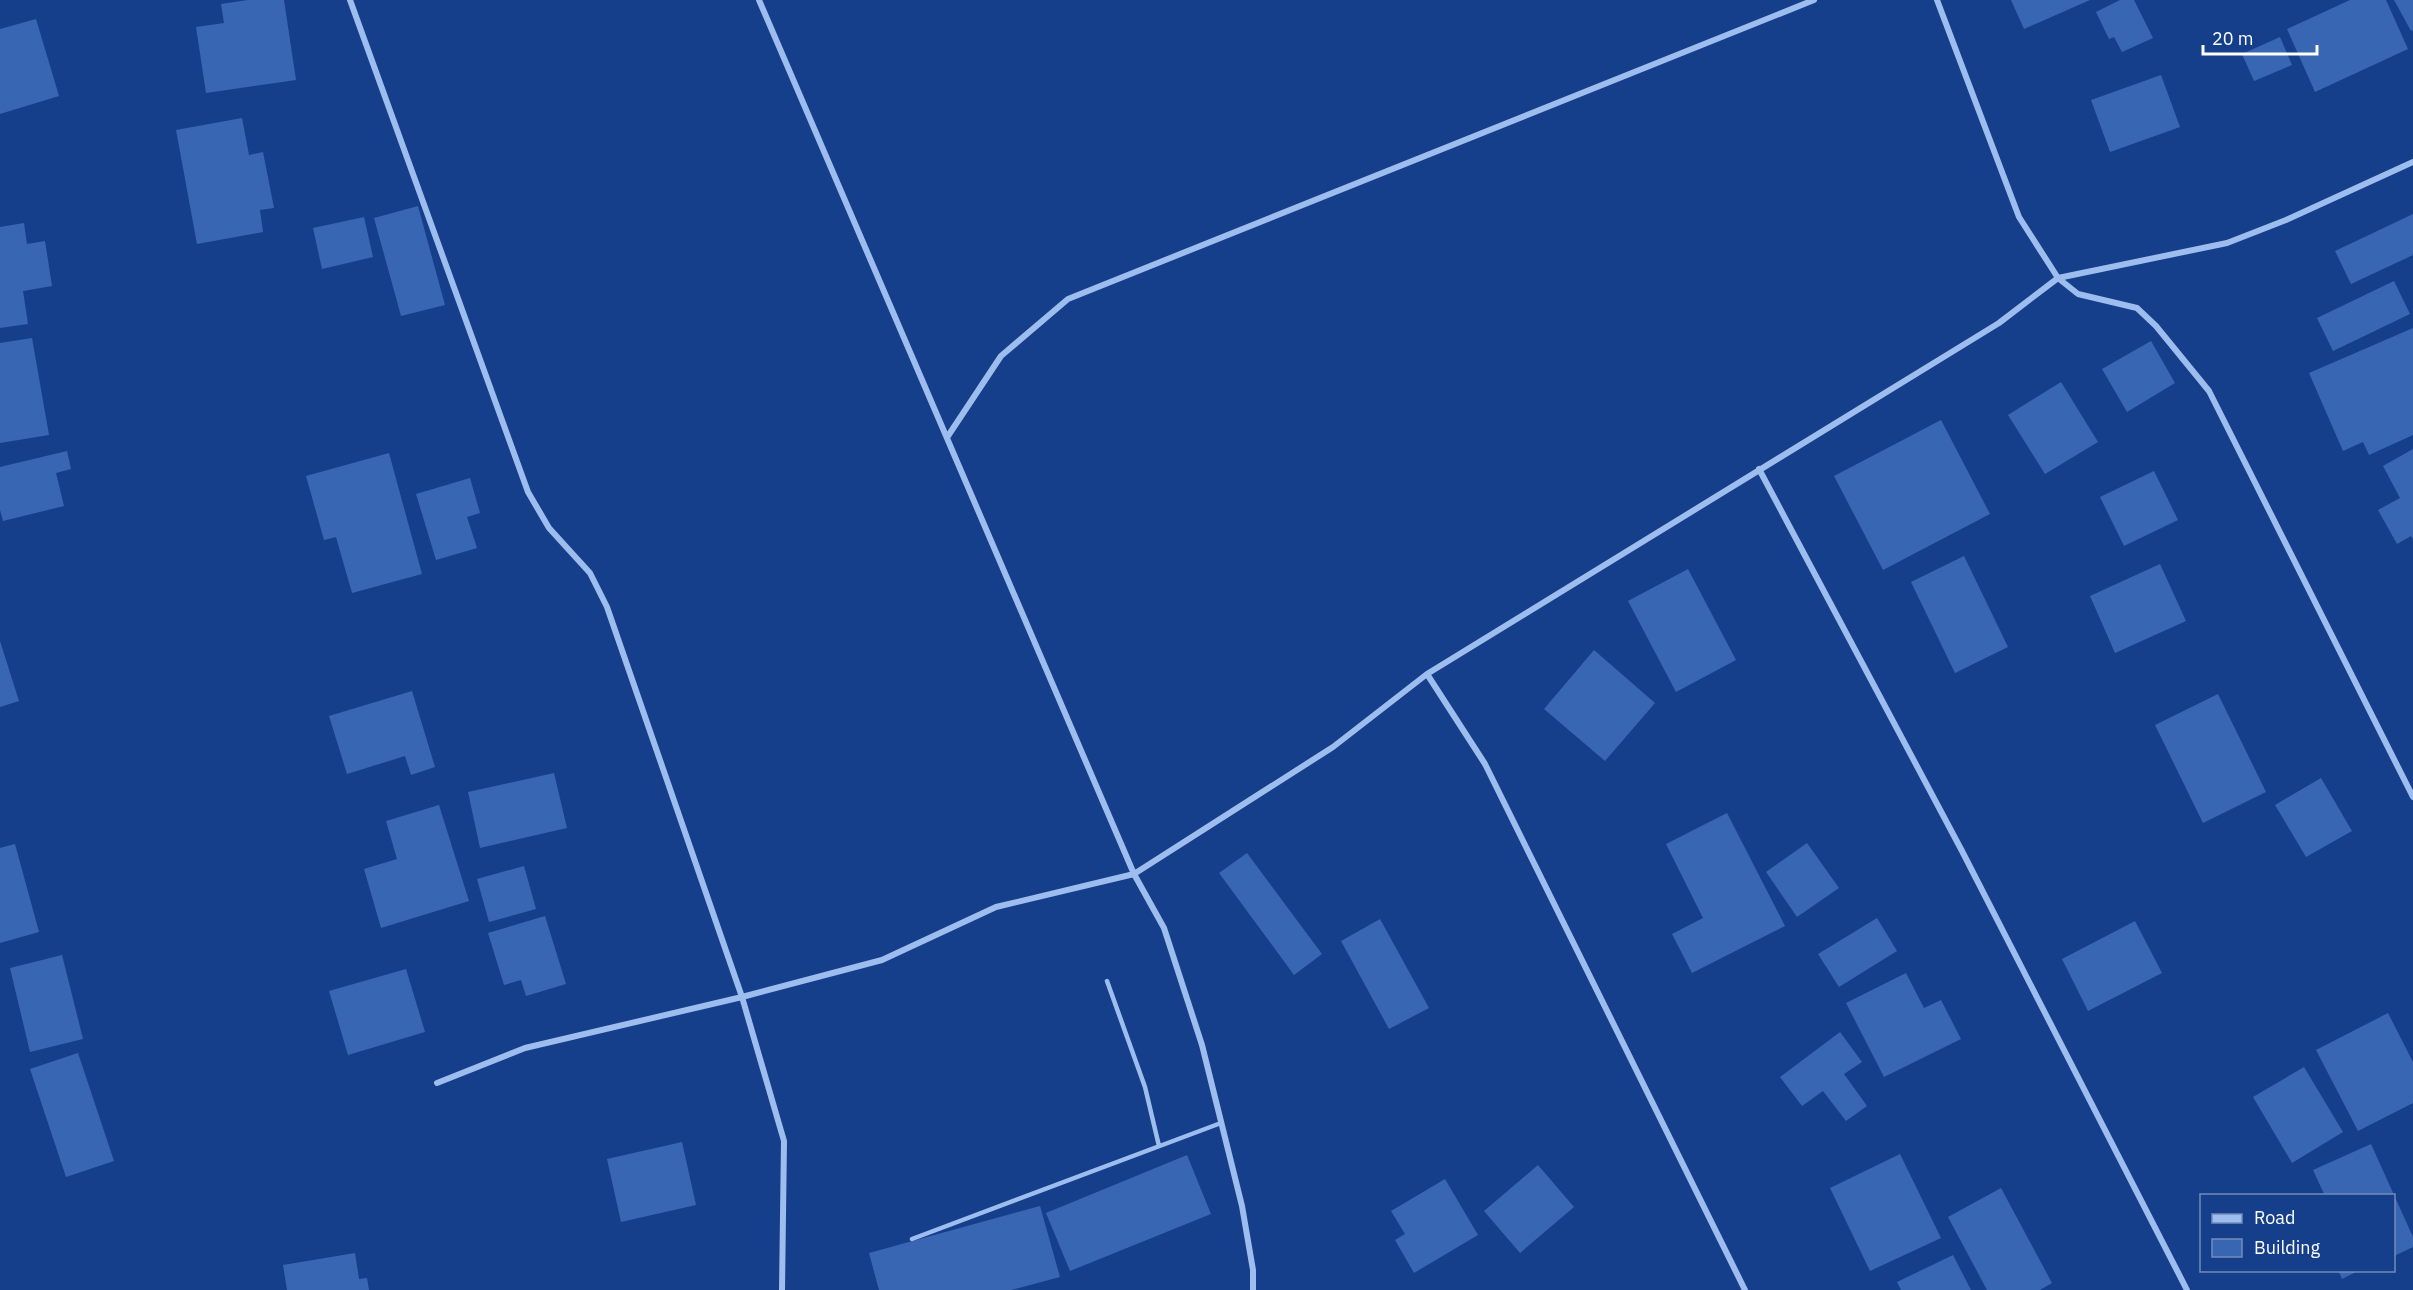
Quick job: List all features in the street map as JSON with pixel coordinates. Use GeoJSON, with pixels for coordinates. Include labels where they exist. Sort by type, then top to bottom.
{"type":"FeatureCollection","features":[{"type":"Feature","properties":{"kind":"street"},"geometry":{"type":"LineString","coordinates":[[350,0],[528,492],[549,528],[590,573],[607,607],[742,997],[784,1141],[782,1290]]}},
{"type":"Feature","properties":{"kind":"street"},"geometry":{"type":"LineString","coordinates":[[759,0],[1134,874],[1164,928],[1202,1045],[1242,1206],[1253,1270],[1253,1290]]}},
{"type":"Feature","properties":{"kind":"street"},"geometry":{"type":"LineString","coordinates":[[948,436],[1001,356],[1068,299],[1814,0]]}},
{"type":"Feature","properties":{"kind":"street"},"geometry":{"type":"LineString","coordinates":[[1937,0],[2019,217],[2058,278],[2078,294],[2137,308],[2156,326],[2209,391],[2413,797]]}},
{"type":"Feature","properties":{"kind":"street"},"geometry":{"type":"LineString","coordinates":[[437,1083],[525,1048],[742,997],[882,960],[996,907],[1134,874],[1332,747],[1427,674],[1999,323],[2058,278],[2227,243],[2286,220],[2413,162]]}},
{"type":"Feature","properties":{"kind":"street"},"geometry":{"type":"LineString","coordinates":[[1759,469],[1962,851],[2187,1290]]}},
{"type":"Feature","properties":{"kind":"street"},"geometry":{"type":"LineString","coordinates":[[1427,674],[1485,764],[1745,1290]]}},
{"type":"Feature","properties":{"kind":"lane"},"geometry":{"type":"LineString","coordinates":[[1107,981],[1145,1087],[1159,1146]]}},
{"type":"Feature","properties":{"kind":"lane"},"geometry":{"type":"LineString","coordinates":[[912,1239],[1221,1123]]}},
{"type":"Feature","properties":{"kind":"building"},"geometry":{"type":"Polygon","coordinates":[[[248,0],[284,0],[296,80],[206,93],[196,27],[224,23],[221,4],[248,0]]]}},
{"type":"Feature","properties":{"kind":"building"},"geometry":{"type":"Polygon","coordinates":[[[2011,0],[2090,0],[2024,29],[2011,0]]]}},
{"type":"Feature","properties":{"kind":"building"},"geometry":{"type":"Polygon","coordinates":[[[2120,0],[2134,0],[2153,38],[2122,52],[2114,37],[2109,39],[2096,12],[2120,0]]]}},
{"type":"Feature","properties":{"kind":"building"},"geometry":{"type":"Polygon","coordinates":[[[2350,0],[2386,0],[2408,49],[2315,92],[2287,29],[2350,0]]]}},
{"type":"Feature","properties":{"kind":"building"},"geometry":{"type":"Polygon","coordinates":[[[2394,0],[2413,0],[2413,30],[2411,31],[2394,0]]]}},
{"type":"Feature","properties":{"kind":"building"},"geometry":{"type":"Polygon","coordinates":[[[36,19],[59,96],[0,114],[0,29],[36,19]]]}},
{"type":"Feature","properties":{"kind":"building"},"geometry":{"type":"Polygon","coordinates":[[[2280,37],[2292,65],[2254,81],[2242,54],[2280,37]]]}},
{"type":"Feature","properties":{"kind":"building"},"geometry":{"type":"Polygon","coordinates":[[[2161,75],[2180,127],[2110,152],[2091,100],[2161,75]]]}},
{"type":"Feature","properties":{"kind":"building"},"geometry":{"type":"Polygon","coordinates":[[[242,118],[249,155],[263,152],[274,208],[260,210],[263,232],[197,244],[176,130],[242,118]]]}},
{"type":"Feature","properties":{"kind":"building"},"geometry":{"type":"Polygon","coordinates":[[[418,206],[445,305],[401,316],[374,218],[418,206]]]}},
{"type":"Feature","properties":{"kind":"building"},"geometry":{"type":"Polygon","coordinates":[[[2413,214],[2413,255],[2351,284],[2335,251],[2413,214]]]}},
{"type":"Feature","properties":{"kind":"building"},"geometry":{"type":"Polygon","coordinates":[[[364,217],[373,257],[322,269],[313,228],[364,217]]]}},
{"type":"Feature","properties":{"kind":"building"},"geometry":{"type":"Polygon","coordinates":[[[24,223],[27,244],[45,241],[52,286],[23,291],[28,324],[0,328],[0,227],[24,223]]]}},
{"type":"Feature","properties":{"kind":"building"},"geometry":{"type":"Polygon","coordinates":[[[2394,281],[2410,314],[2333,351],[2317,318],[2394,281]]]}},
{"type":"Feature","properties":{"kind":"building"},"geometry":{"type":"Polygon","coordinates":[[[2413,328],[2413,435],[2369,455],[2363,442],[2343,451],[2309,373],[2413,328]]]}},
{"type":"Feature","properties":{"kind":"building"},"geometry":{"type":"Polygon","coordinates":[[[32,338],[49,435],[0,443],[0,343],[32,338]]]}},
{"type":"Feature","properties":{"kind":"building"},"geometry":{"type":"Polygon","coordinates":[[[2151,341],[2175,383],[2127,412],[2102,369],[2151,341]]]}},
{"type":"Feature","properties":{"kind":"building"},"geometry":{"type":"Polygon","coordinates":[[[2061,382],[2098,442],[2045,474],[2008,415],[2061,382]]]}},
{"type":"Feature","properties":{"kind":"building"},"geometry":{"type":"Polygon","coordinates":[[[1941,420],[1990,514],[1883,570],[1834,476],[1941,420]]]}},
{"type":"Feature","properties":{"kind":"building"},"geometry":{"type":"Polygon","coordinates":[[[2413,449],[2413,539],[2411,536],[2397,544],[2378,510],[2400,498],[2383,466],[2413,449]]]}},
{"type":"Feature","properties":{"kind":"building"},"geometry":{"type":"Polygon","coordinates":[[[67,451],[71,469],[56,473],[64,506],[3,521],[0,510],[0,467],[67,451]]]}},
{"type":"Feature","properties":{"kind":"building"},"geometry":{"type":"Polygon","coordinates":[[[389,453],[422,574],[352,593],[336,537],[324,540],[306,476],[389,453]]]}},
{"type":"Feature","properties":{"kind":"building"},"geometry":{"type":"Polygon","coordinates":[[[2154,471],[2178,520],[2124,546],[2100,497],[2154,471]]]}},
{"type":"Feature","properties":{"kind":"building"},"geometry":{"type":"Polygon","coordinates":[[[470,478],[480,513],[467,517],[477,548],[436,560],[416,494],[470,478]]]}},
{"type":"Feature","properties":{"kind":"building"},"geometry":{"type":"Polygon","coordinates":[[[1964,556],[2008,647],[1955,673],[1911,582],[1964,556]]]}},
{"type":"Feature","properties":{"kind":"building"},"geometry":{"type":"Polygon","coordinates":[[[2160,564],[2186,621],[2115,653],[2090,596],[2160,564]]]}},
{"type":"Feature","properties":{"kind":"building"},"geometry":{"type":"Polygon","coordinates":[[[1688,569],[1736,660],[1676,692],[1628,601],[1688,569]]]}},
{"type":"Feature","properties":{"kind":"building"},"geometry":{"type":"Polygon","coordinates":[[[0,641],[19,701],[0,707],[0,641]]]}},
{"type":"Feature","properties":{"kind":"building"},"geometry":{"type":"Polygon","coordinates":[[[1594,650],[1655,703],[1605,761],[1544,709],[1594,650]]]}},
{"type":"Feature","properties":{"kind":"building"},"geometry":{"type":"Polygon","coordinates":[[[412,691],[435,767],[411,775],[405,756],[347,774],[329,716],[412,691]]]}},
{"type":"Feature","properties":{"kind":"building"},"geometry":{"type":"Polygon","coordinates":[[[2218,694],[2266,792],[2203,823],[2155,725],[2218,694]]]}},
{"type":"Feature","properties":{"kind":"building"},"geometry":{"type":"Polygon","coordinates":[[[554,773],[567,828],[480,848],[468,792],[554,773]]]}},
{"type":"Feature","properties":{"kind":"building"},"geometry":{"type":"Polygon","coordinates":[[[2321,778],[2352,831],[2306,857],[2275,805],[2321,778]]]}},
{"type":"Feature","properties":{"kind":"building"},"geometry":{"type":"Polygon","coordinates":[[[439,805],[469,901],[381,928],[364,869],[397,859],[386,821],[439,805]]]}},
{"type":"Feature","properties":{"kind":"building"},"geometry":{"type":"Polygon","coordinates":[[[1727,813],[1785,926],[1692,973],[1672,934],[1703,918],[1666,844],[1727,813]]]}},
{"type":"Feature","properties":{"kind":"building"},"geometry":{"type":"Polygon","coordinates":[[[1807,843],[1839,888],[1797,917],[1766,872],[1807,843]]]}},
{"type":"Feature","properties":{"kind":"building"},"geometry":{"type":"Polygon","coordinates":[[[15,844],[39,932],[0,943],[0,848],[15,844]]]}},
{"type":"Feature","properties":{"kind":"building"},"geometry":{"type":"Polygon","coordinates":[[[1247,853],[1322,954],[1294,975],[1219,873],[1247,853]]]}},
{"type":"Feature","properties":{"kind":"building"},"geometry":{"type":"Polygon","coordinates":[[[524,866],[536,909],[489,922],[477,879],[524,866]]]}},
{"type":"Feature","properties":{"kind":"building"},"geometry":{"type":"Polygon","coordinates":[[[545,916],[566,984],[526,996],[521,980],[504,985],[488,933],[545,916]]]}},
{"type":"Feature","properties":{"kind":"building"},"geometry":{"type":"Polygon","coordinates":[[[1877,918],[1897,951],[1839,987],[1818,954],[1877,918]]]}},
{"type":"Feature","properties":{"kind":"building"},"geometry":{"type":"Polygon","coordinates":[[[1380,919],[1429,1008],[1389,1029],[1341,941],[1380,919]]]}},
{"type":"Feature","properties":{"kind":"building"},"geometry":{"type":"Polygon","coordinates":[[[2135,921],[2162,973],[2088,1011],[2062,959],[2135,921]]]}},
{"type":"Feature","properties":{"kind":"building"},"geometry":{"type":"Polygon","coordinates":[[[62,955],[83,1039],[30,1052],[10,968],[62,955]]]}},
{"type":"Feature","properties":{"kind":"building"},"geometry":{"type":"Polygon","coordinates":[[[406,969],[425,1032],[348,1055],[329,991],[406,969]]]}},
{"type":"Feature","properties":{"kind":"building"},"geometry":{"type":"Polygon","coordinates":[[[1906,973],[1924,1008],[1941,1000],[1961,1039],[1884,1077],[1846,1003],[1906,973]]]}},
{"type":"Feature","properties":{"kind":"building"},"geometry":{"type":"Polygon","coordinates":[[[2388,1013],[2413,1062],[2413,1103],[2358,1131],[2316,1050],[2388,1013]]]}},
{"type":"Feature","properties":{"kind":"building"},"geometry":{"type":"Polygon","coordinates":[[[1840,1032],[1862,1062],[1844,1074],[1867,1106],[1846,1121],[1823,1091],[1802,1106],[1780,1077],[1840,1032]]]}},
{"type":"Feature","properties":{"kind":"building"},"geometry":{"type":"Polygon","coordinates":[[[78,1053],[114,1161],[66,1177],[30,1069],[78,1053]]]}},
{"type":"Feature","properties":{"kind":"building"},"geometry":{"type":"Polygon","coordinates":[[[2304,1067],[2343,1132],[2292,1163],[2253,1097],[2304,1067]]]}},
{"type":"Feature","properties":{"kind":"building"},"geometry":{"type":"Polygon","coordinates":[[[682,1142],[696,1205],[621,1222],[607,1159],[682,1142]]]}},
{"type":"Feature","properties":{"kind":"building"},"geometry":{"type":"Polygon","coordinates":[[[2371,1144],[2394,1194],[2324,1194],[2313,1170],[2371,1144]]]}},
{"type":"Feature","properties":{"kind":"building"},"geometry":{"type":"Polygon","coordinates":[[[1900,1154],[1941,1238],[1870,1271],[1830,1188],[1900,1154]]]}},
{"type":"Feature","properties":{"kind":"building"},"geometry":{"type":"Polygon","coordinates":[[[1187,1155],[1211,1214],[1070,1271],[1046,1213],[1187,1155]]]}},
{"type":"Feature","properties":{"kind":"building"},"geometry":{"type":"Polygon","coordinates":[[[1538,1165],[1574,1207],[1520,1253],[1484,1211],[1538,1165]]]}},
{"type":"Feature","properties":{"kind":"building"},"geometry":{"type":"Polygon","coordinates":[[[1445,1179],[1478,1235],[1414,1273],[1395,1240],[1405,1234],[1391,1211],[1445,1179]]]}},
{"type":"Feature","properties":{"kind":"building"},"geometry":{"type":"Polygon","coordinates":[[[2001,1188],[2052,1283],[2040,1290],[1987,1290],[1948,1217],[2001,1188]]]}},
{"type":"Feature","properties":{"kind":"building"},"geometry":{"type":"Polygon","coordinates":[[[2395,1197],[2413,1237],[2413,1247],[2395,1256],[2395,1197]]]}},
{"type":"Feature","properties":{"kind":"building"},"geometry":{"type":"Polygon","coordinates":[[[1040,1206],[1060,1277],[1011,1290],[879,1290],[869,1253],[1040,1206]]]}},
{"type":"Feature","properties":{"kind":"building"},"geometry":{"type":"Polygon","coordinates":[[[355,1253],[359,1279],[367,1278],[369,1290],[287,1290],[283,1265],[355,1253]]]}},
{"type":"Feature","properties":{"kind":"building"},"geometry":{"type":"Polygon","coordinates":[[[1953,1255],[1971,1290],[1901,1290],[1897,1282],[1953,1255]]]}},
{"type":"Feature","properties":{"kind":"building"},"geometry":{"type":"Polygon","coordinates":[[[2339,1272],[2356,1272],[2342,1279],[2339,1272]]]}}]}
